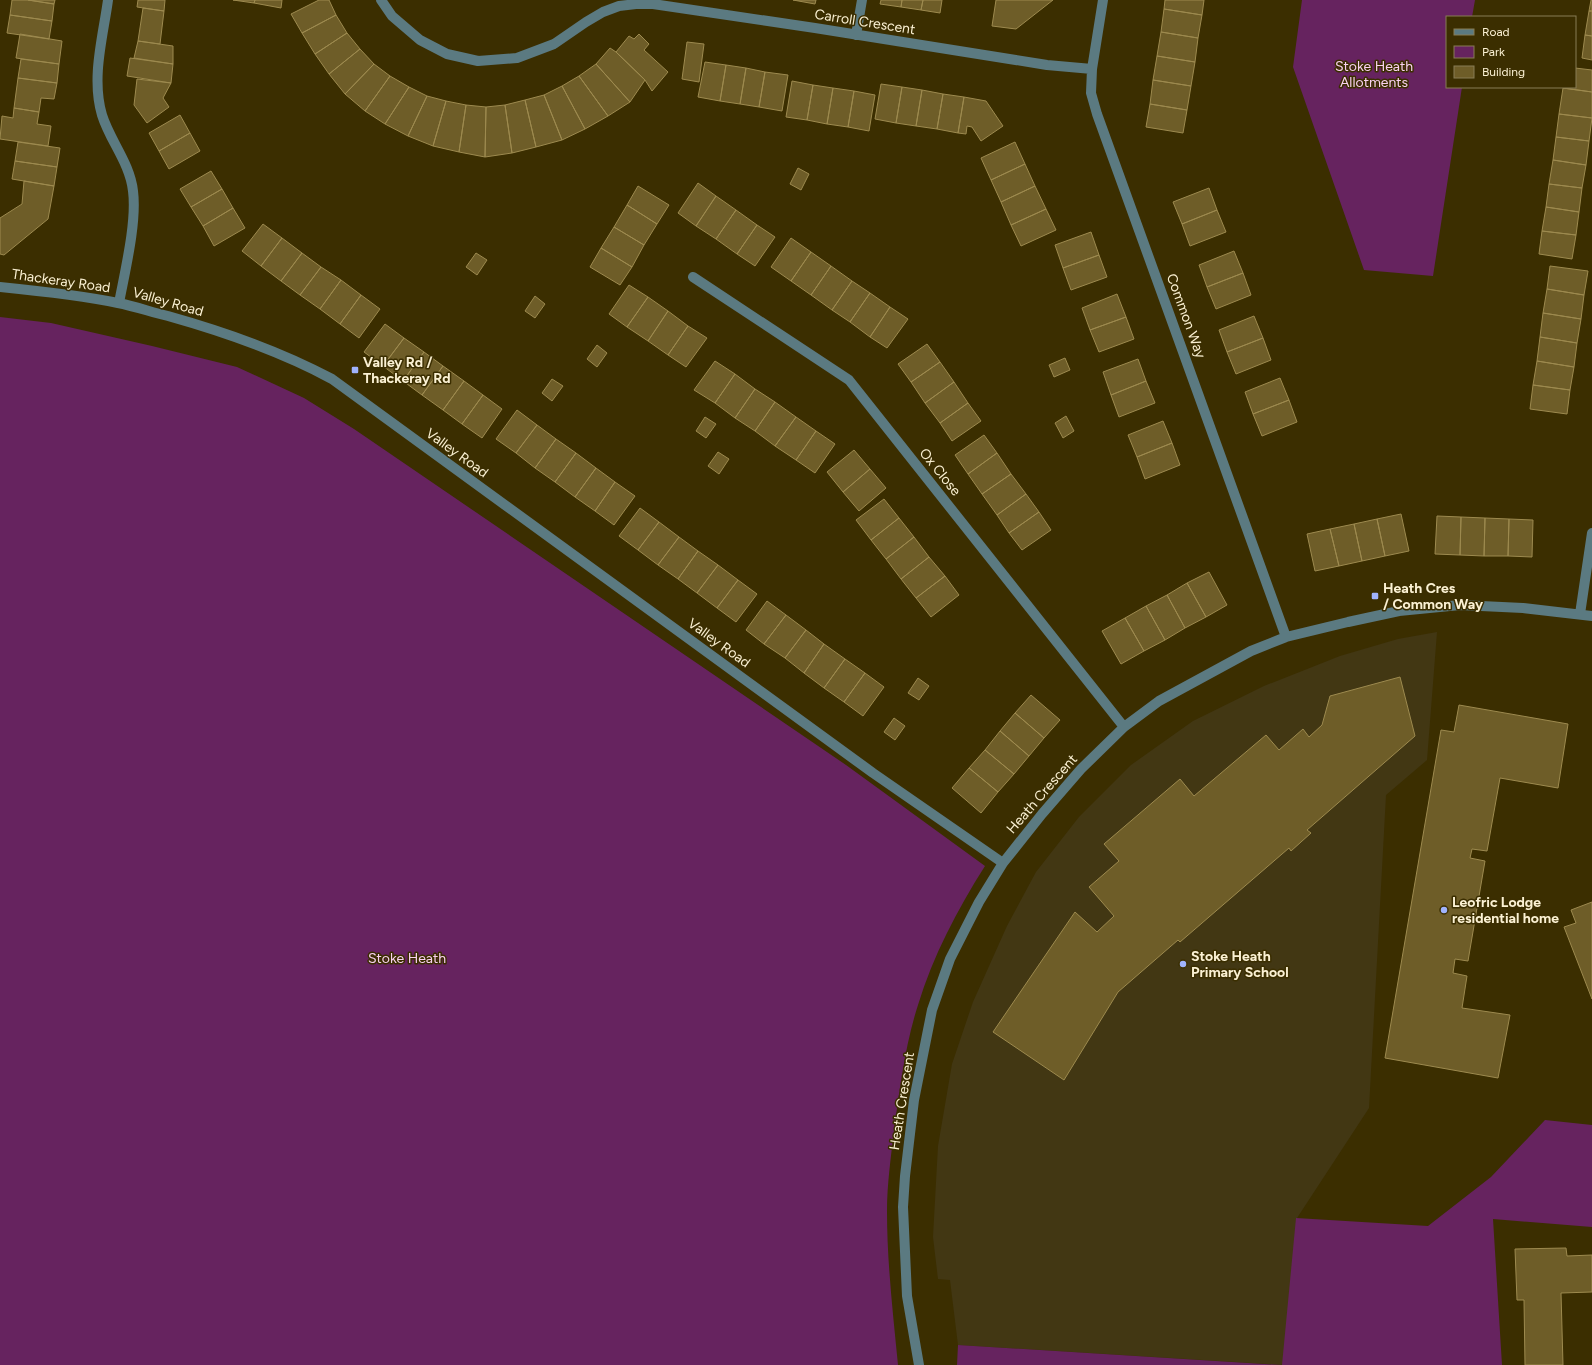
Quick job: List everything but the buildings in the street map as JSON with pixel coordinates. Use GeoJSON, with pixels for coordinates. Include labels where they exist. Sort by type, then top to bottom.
{"type":"FeatureCollection","features":[{"type":"Feature","properties":{"kind":"street","name":"Valley Road"},"geometry":{"type":"LineString","coordinates":[[108,0],[98,70],[98,93],[102,114],[109,133],[128,170],[133,191],[133,215],[119,303],[202,326],[258,345],[305,364],[332,379],[873,773],[1002,863]]}},
{"type":"Feature","properties":{"kind":"street","name":"Carroll Crescent"},"geometry":{"type":"LineString","coordinates":[[381,0],[392,16],[420,40],[447,54],[478,61],[517,58],[554,44],[586,22],[618,3],[653,4],[1047,65],[1092,69]]}},
{"type":"Feature","properties":{"kind":"street"},"geometry":{"type":"LineString","coordinates":[[856,35],[862,0]]}},
{"type":"Feature","properties":{"kind":"street","name":"Common Way"},"geometry":{"type":"LineString","coordinates":[[1103,0],[1092,69],[1092,93],[1097,114],[1286,638]]}},
{"type":"Feature","properties":{"kind":"street","name":"Ox Close"},"geometry":{"type":"LineString","coordinates":[[693,277],[849,380],[1124,727]]}},
{"type":"Feature","properties":{"kind":"street","name":"Thackeray Road"},"geometry":{"type":"LineString","coordinates":[[0,287],[54,292],[119,303]]}},
{"type":"Feature","properties":{"kind":"street"},"geometry":{"type":"LineString","coordinates":[[1580,614],[1592,533]]}},
{"type":"Feature","properties":{"kind":"street","name":"Heath Crescent"},"geometry":{"type":"LineString","coordinates":[[920,1365],[907,1296],[903,1207],[914,1100],[932,1010],[950,959],[979,902],[1002,863],[1081,769],[1124,727],[1159,701],[1251,652],[1286,638],[1348,622],[1400,612],[1460,605],[1523,608],[1592,616]]}},
{"type":"Feature","properties":{"kind":"shaded area","name":"Stoke Heath Primary School"},"geometry":{"type":"Polygon","coordinates":[[[1437,632],[1427,760],[1386,795],[1369,1108],[1297,1218],[1283,1365],[958,1345],[950,1280],[938,1279],[933,1237],[938,1146],[952,1064],[973,1002],[1007,926],[1036,872],[1079,817],[1131,765],[1193,721],[1264,686],[1340,656],[1398,639],[1437,632]]]}},
{"type":"Feature","properties":{"kind":"green space","name":"Stoke Heath Allotments"},"geometry":{"type":"Polygon","coordinates":[[[1302,0],[1475,0],[1472,16],[1446,16],[1446,88],[1462,88],[1433,276],[1364,270],[1293,67],[1302,0]]]}},
{"type":"Feature","properties":{"kind":"green space","name":"Stoke Heath"},"geometry":{"type":"Polygon","coordinates":[[[0,317],[51,323],[237,367],[304,398],[354,429],[846,765],[985,866],[955,916],[938,951],[913,1020],[903,1067],[889,1170],[887,1201],[889,1269],[898,1365],[0,1365],[0,317]]]}},
{"type":"Feature","properties":{"kind":"green space"},"geometry":{"type":"Polygon","coordinates":[[[1545,1120],[1592,1125],[1592,1227],[1493,1219],[1502,1365],[1282,1365],[1296,1218],[1428,1226],[1491,1177],[1545,1120]]]}},
{"type":"Feature","properties":{"kind":"green space"},"geometry":{"type":"Polygon","coordinates":[[[958,1345],[1282,1365],[957,1365],[958,1345]]]}},
{"type":"Feature","properties":{"kind":"place","name":"Valley Rd / Thackeray Rd"},"geometry":{"type":"Point","coordinates":[355,370]}},
{"type":"Feature","properties":{"kind":"place","name":"Heath Cres / Common Way"},"geometry":{"type":"Point","coordinates":[1375,596]}},
{"type":"Feature","properties":{"kind":"place","name":"Leofric Lodge residential home"},"geometry":{"type":"Point","coordinates":[1444,910]}},
{"type":"Feature","properties":{"kind":"place","name":"Stoke Heath Primary School"},"geometry":{"type":"Point","coordinates":[1183,964]}}]}
